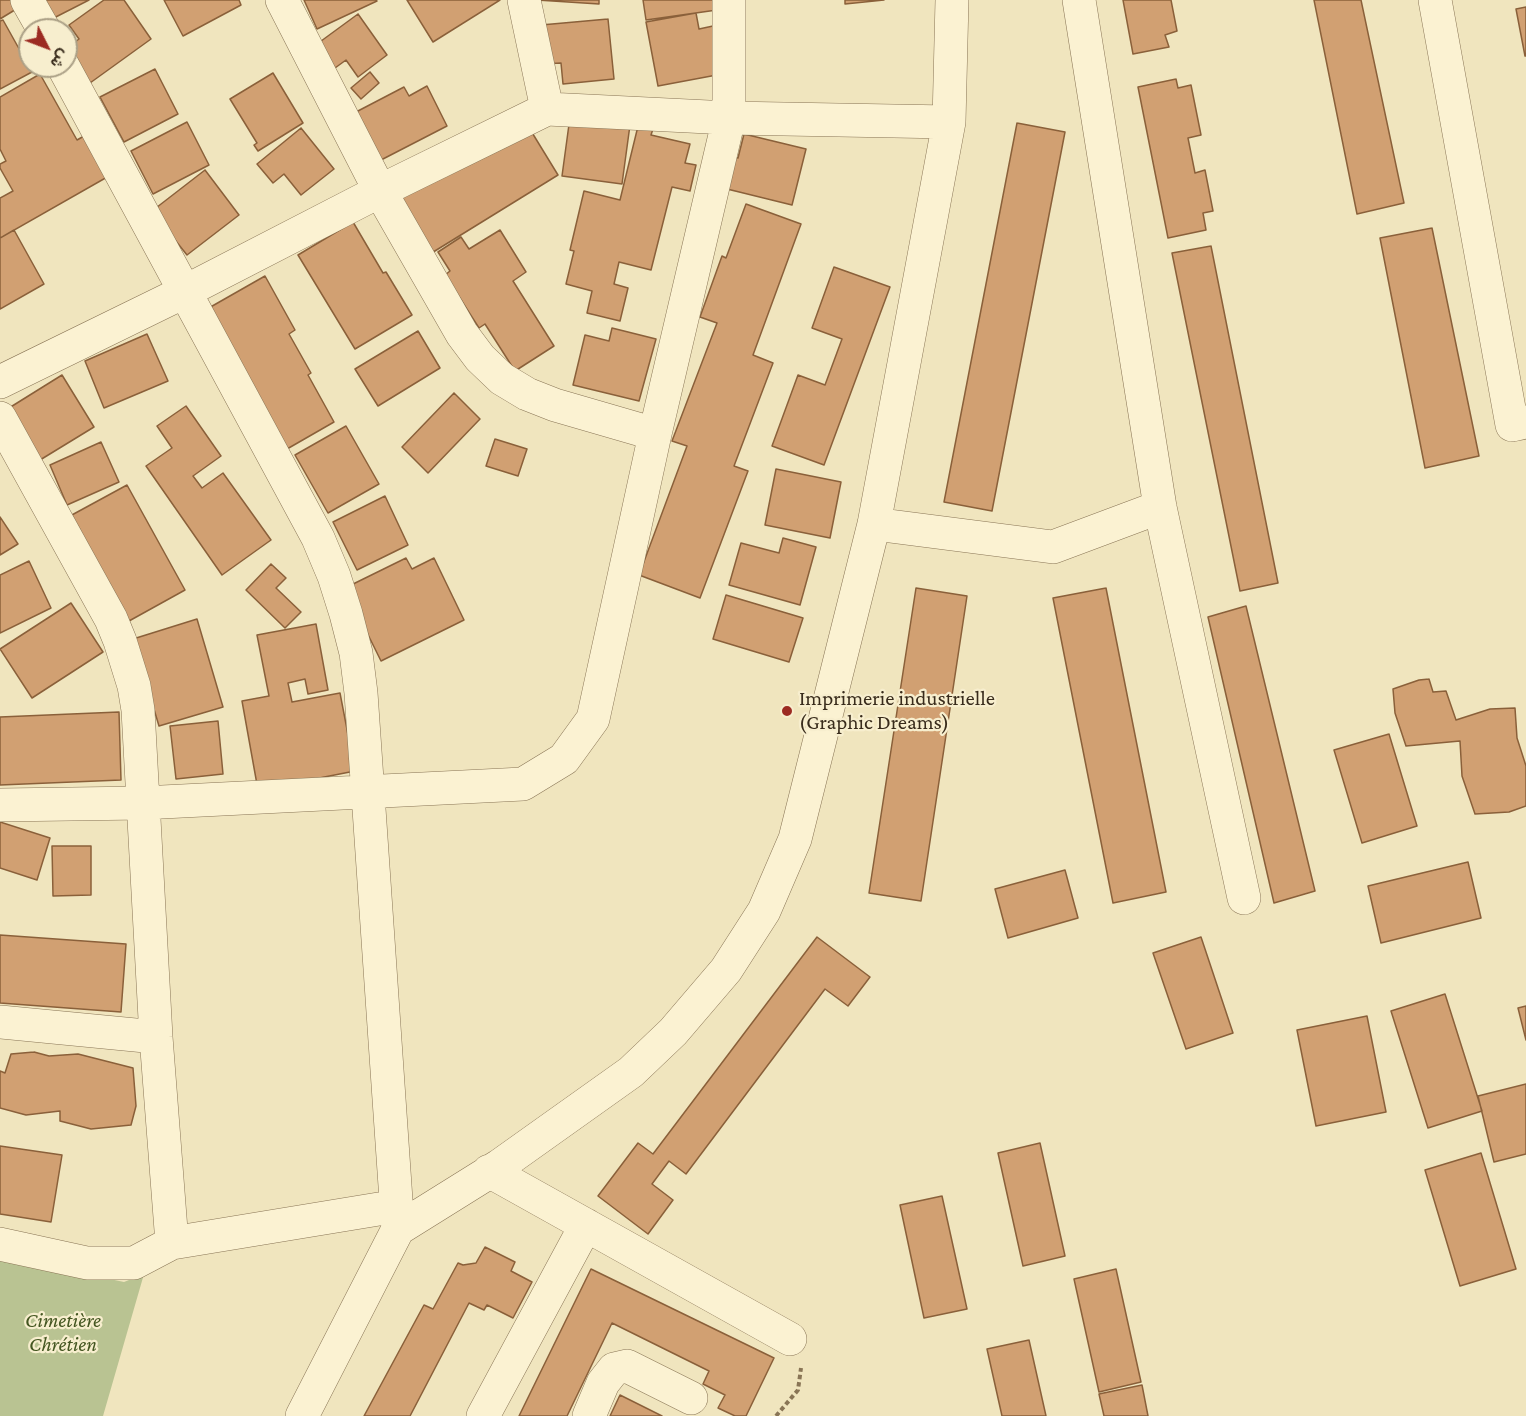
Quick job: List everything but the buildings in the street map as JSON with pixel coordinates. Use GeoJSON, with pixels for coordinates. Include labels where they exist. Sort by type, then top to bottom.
{"type":"FeatureCollection","features":[{"type":"Feature","properties":{"kind":"street"},"geometry":{"type":"LineString","coordinates":[[27,0],[37,18]]}},
{"type":"Feature","properties":{"kind":"street"},"geometry":{"type":"LineString","coordinates":[[282,0],[380,191],[462,334],[480,358],[502,379],[527,394],[555,405],[655,434]]}},
{"type":"Feature","properties":{"kind":"street"},"geometry":{"type":"LineString","coordinates":[[524,0],[547,109]]}},
{"type":"Feature","properties":{"kind":"street"},"geometry":{"type":"LineString","coordinates":[[0,805],[142,803],[523,784],[564,759],[593,719],[655,434],[729,118],[729,0]]}},
{"type":"Feature","properties":{"kind":"street"},"geometry":{"type":"LineString","coordinates":[[0,1244],[87,1263],[134,1263],[172,1243],[398,1217],[499,1166],[631,1072],[673,1032],[726,970],[764,911],[795,839],[874,524],[949,122],[952,0]]}},
{"type":"Feature","properties":{"kind":"street"},"geometry":{"type":"LineString","coordinates":[[1079,0],[1160,507],[1244,898]]}},
{"type":"Feature","properties":{"kind":"street"},"geometry":{"type":"LineString","coordinates":[[1436,0],[1512,425],[1526,422]]}},
{"type":"Feature","properties":{"kind":"street"},"geometry":{"type":"LineString","coordinates":[[70,78],[318,538],[334,576],[356,653],[369,793],[398,1217],[302,1416]]}},
{"type":"Feature","properties":{"kind":"street"},"geometry":{"type":"LineString","coordinates":[[0,382],[547,109],[729,118],[949,122]]}},
{"type":"Feature","properties":{"kind":"street"},"geometry":{"type":"LineString","coordinates":[[0,418],[111,619],[134,686],[138,710],[156,1037],[172,1243]]}},
{"type":"Feature","properties":{"kind":"street"},"geometry":{"type":"LineString","coordinates":[[874,524],[1053,547],[1160,507]]}},
{"type":"Feature","properties":{"kind":"street"},"geometry":{"type":"LineString","coordinates":[[0,1022],[156,1037]]}},
{"type":"Feature","properties":{"kind":"street"},"geometry":{"type":"LineString","coordinates":[[489,1171],[790,1339]]}},
{"type":"Feature","properties":{"kind":"street"},"geometry":{"type":"LineString","coordinates":[[483,1416],[586,1225]]}},
{"type":"Feature","properties":{"kind":"street"},"geometry":{"type":"LineString","coordinates":[[588,1416],[603,1383],[614,1369],[627,1366],[691,1398]]}},
{"type":"Feature","properties":{"kind":"path"},"geometry":{"type":"LineString","coordinates":[[776,1416],[798,1389],[801,1369],[790,1339]]}},
{"type":"Feature","properties":{"kind":"green space","name":"Cimetière Chrétien"},"geometry":{"type":"Polygon","coordinates":[[[0,1256],[124,1282],[144,1274],[103,1416],[0,1416],[0,1256]]]}},
{"type":"Feature","properties":{"kind":"place","name":"Imprimerie industrielle (Graphic Dreams)"},"geometry":{"type":"Point","coordinates":[787,711]}}]}
